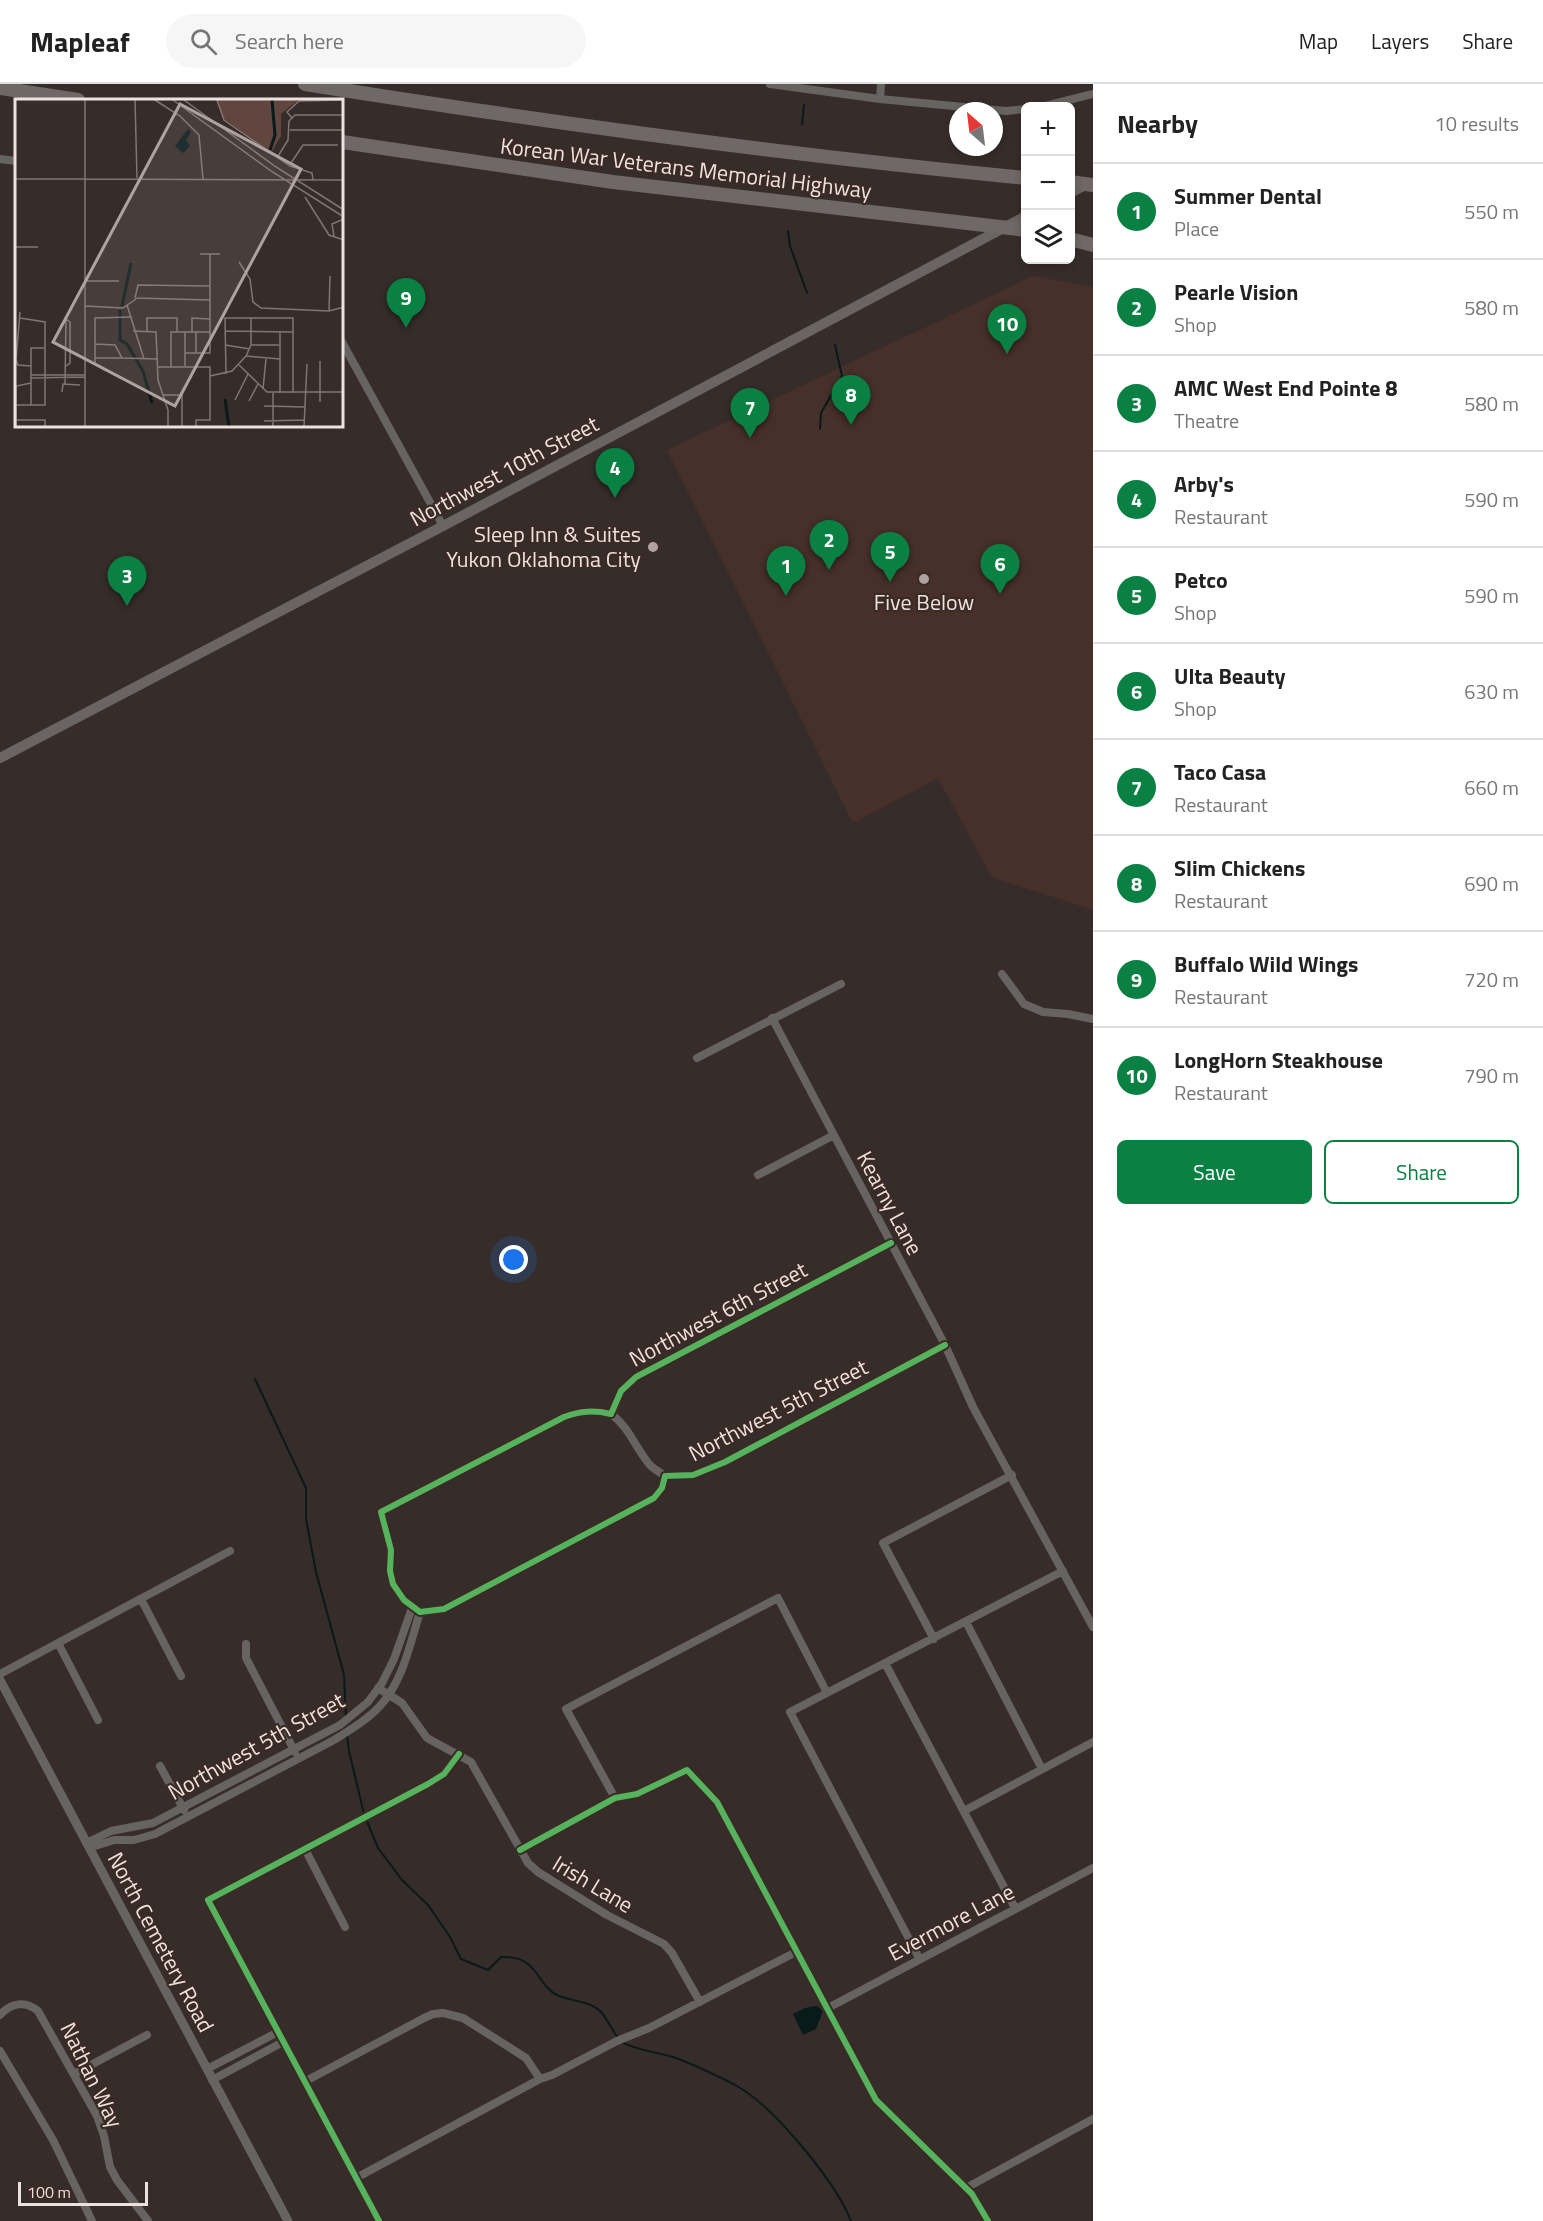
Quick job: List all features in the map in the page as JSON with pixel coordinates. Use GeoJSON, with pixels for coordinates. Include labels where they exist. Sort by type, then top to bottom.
{"type":"FeatureCollection","features":[{"type":"Feature","properties":{"kind":"highway","name":"Korean War Veterans Memorial Highway"},"geometry":{"type":"LineString","coordinates":[[305,84],[700,143],[905,167],[1021,178]]}},
{"type":"Feature","properties":{"kind":"highway"},"geometry":{"type":"LineString","coordinates":[[0,88],[72,99]]}},
{"type":"Feature","properties":{"kind":"highway","name":"Korean War Veterans Memorial Highway"},"geometry":{"type":"LineString","coordinates":[[344,142],[613,182],[1021,229]]}},
{"type":"Feature","properties":{"kind":"highway"},"geometry":{"type":"LineString","coordinates":[[1075,182],[1093,183]]}},
{"type":"Feature","properties":{"kind":"highway"},"geometry":{"type":"LineString","coordinates":[[1075,235],[1093,236]]}},
{"type":"Feature","properties":{"kind":"highway"},"geometry":{"type":"LineString","coordinates":[[1075,240],[1093,245]]}},
{"type":"Feature","properties":{"kind":"main road"},"geometry":{"type":"LineString","coordinates":[[1075,191],[1093,183]]}},
{"type":"Feature","properties":{"kind":"main road","name":"Northwest 10th Street"},"geometry":{"type":"LineString","coordinates":[[0,758],[1021,219]]}},
{"type":"Feature","properties":{"kind":"street"},"geometry":{"type":"LineString","coordinates":[[770,84],[880,99],[1006,111],[1021,110]]}},
{"type":"Feature","properties":{"kind":"street"},"geometry":{"type":"LineString","coordinates":[[880,99],[881,84]]}},
{"type":"Feature","properties":{"kind":"street"},"geometry":{"type":"LineString","coordinates":[[1061,102],[1093,94]]}},
{"type":"Feature","properties":{"kind":"street"},"geometry":{"type":"LineString","coordinates":[[0,159],[15,161]]}},
{"type":"Feature","properties":{"kind":"street"},"geometry":{"type":"LineString","coordinates":[[344,346],[443,526]]}},
{"type":"Feature","properties":{"kind":"street"},"geometry":{"type":"LineString","coordinates":[[1002,974],[1024,1004],[1043,1012],[1093,1019]]}},
{"type":"Feature","properties":{"kind":"street"},"geometry":{"type":"LineString","coordinates":[[697,1058],[841,984]]}},
{"type":"Feature","properties":{"kind":"street","name":"Kearny Lane"},"geometry":{"type":"LineString","coordinates":[[772,1018],[945,1345],[973,1407],[1093,1627]]}},
{"type":"Feature","properties":{"kind":"street"},"geometry":{"type":"LineString","coordinates":[[758,1175],[834,1135]]}},
{"type":"Feature","properties":{"kind":"street","name":"Northwest 6th Street"},"geometry":{"type":"LineString","coordinates":[[611,1414],[621,1391],[636,1377],[891,1243]]}},
{"type":"Feature","properties":{"kind":"street","name":"Northwest 5th Street"},"geometry":{"type":"LineString","coordinates":[[416,1610],[444,1609],[654,1498],[662,1488],[665,1476],[693,1475],[725,1462],[945,1345]]}},
{"type":"Feature","properties":{"kind":"street"},"geometry":{"type":"LineString","coordinates":[[416,1610],[399,1593],[391,1578],[391,1550],[381,1512],[564,1417],[581,1411],[595,1410],[611,1414],[629,1431],[651,1466],[665,1476]]}},
{"type":"Feature","properties":{"kind":"street"},"geometry":{"type":"LineString","coordinates":[[934,1639],[883,1543],[1012,1475]]}},
{"type":"Feature","properties":{"kind":"street"},"geometry":{"type":"LineString","coordinates":[[0,1674],[230,1551]]}},
{"type":"Feature","properties":{"kind":"street"},"geometry":{"type":"LineString","coordinates":[[920,1958],[790,1712],[886,1665],[1063,1572]]}},
{"type":"Feature","properties":{"kind":"street"},"geometry":{"type":"LineString","coordinates":[[615,1798],[566,1709],[778,1598],[827,1693]]}},
{"type":"Feature","properties":{"kind":"street"},"geometry":{"type":"LineString","coordinates":[[141,1599],[182,1676]]}},
{"type":"Feature","properties":{"kind":"street","name":"Northwest 5th Street"},"geometry":{"type":"LineString","coordinates":[[88,1845],[111,1831],[153,1823],[340,1725],[368,1702],[378,1688],[416,1610]]}},
{"type":"Feature","properties":{"kind":"street","name":"Northwest 5th Street"},"geometry":{"type":"LineString","coordinates":[[88,1845],[114,1840],[134,1840],[155,1834],[362,1723],[381,1705],[401,1672],[416,1610]]}},
{"type":"Feature","properties":{"kind":"street"},"geometry":{"type":"LineString","coordinates":[[966,1622],[1042,1769]]}},
{"type":"Feature","properties":{"kind":"street"},"geometry":{"type":"LineString","coordinates":[[58,1643],[98,1720]]}},
{"type":"Feature","properties":{"kind":"street"},"geometry":{"type":"LineString","coordinates":[[246,1644],[246,1658],[299,1758]]}},
{"type":"Feature","properties":{"kind":"street"},"geometry":{"type":"LineString","coordinates":[[886,1665],[1015,1908]]}},
{"type":"Feature","properties":{"kind":"street","name":"North Cemetery Road"},"geometry":{"type":"LineString","coordinates":[[0,1680],[288,2221]]}},
{"type":"Feature","properties":{"kind":"street","name":"Irish Lane"},"geometry":{"type":"LineString","coordinates":[[378,1688],[402,1703],[427,1738],[471,1762],[528,1863],[538,1872],[607,1916],[664,1944],[672,1953],[700,2002]]}},
{"type":"Feature","properties":{"kind":"street"},"geometry":{"type":"LineString","coordinates":[[964,1811],[1093,1742]]}},
{"type":"Feature","properties":{"kind":"street"},"geometry":{"type":"LineString","coordinates":[[379,2221],[208,1900],[428,1784],[444,1774],[459,1754]]}},
{"type":"Feature","properties":{"kind":"street"},"geometry":{"type":"LineString","coordinates":[[160,1766],[187,1817]]}},
{"type":"Feature","properties":{"kind":"street"},"geometry":{"type":"LineString","coordinates":[[520,1850],[615,1798],[637,1794],[687,1770],[717,1803],[876,2100],[966,2188],[988,2221]]}},
{"type":"Feature","properties":{"kind":"street"},"geometry":{"type":"LineString","coordinates":[[305,1849],[345,1927]]}},
{"type":"Feature","properties":{"kind":"street","name":"Evermore Lane"},"geometry":{"type":"LineString","coordinates":[[826,2009],[1093,1868]]}},
{"type":"Feature","properties":{"kind":"street"},"geometry":{"type":"LineString","coordinates":[[356,2178],[540,2079],[700,2002],[796,1952]]}},
{"type":"Feature","properties":{"kind":"street","name":"Nathan Way"},"geometry":{"type":"LineString","coordinates":[[1,2013],[12,2005],[23,2003],[38,2011],[97,2116],[104,2136],[110,2167],[148,2221]]}},
{"type":"Feature","properties":{"kind":"street"},"geometry":{"type":"LineString","coordinates":[[304,2082],[424,2018],[443,2013],[463,2018],[526,2058],[540,2079]]}},
{"type":"Feature","properties":{"kind":"street"},"geometry":{"type":"LineString","coordinates":[[207,2069],[278,2032]]}},
{"type":"Feature","properties":{"kind":"street"},"geometry":{"type":"LineString","coordinates":[[74,2074],[147,2035]]}},
{"type":"Feature","properties":{"kind":"street"},"geometry":{"type":"LineString","coordinates":[[212,2080],[283,2042]]}},
{"type":"Feature","properties":{"kind":"street"},"geometry":{"type":"LineString","coordinates":[[0,2051],[53,2140],[92,2221]]}},
{"type":"Feature","properties":{"kind":"street"},"geometry":{"type":"LineString","coordinates":[[966,2188],[1093,2119]]}},
{"type":"Feature","properties":{"kind":"shaded area"},"geometry":{"type":"Polygon","coordinates":[[[1033,276],[1093,287],[1093,910],[992,877],[938,778],[853,823],[667,450],[1033,276]]]}},
{"type":"Feature","properties":{"kind":"shaded area"},"geometry":{"type":"Polygon","coordinates":[[[817,2006],[823,2011],[816,2029],[803,2035],[793,2014],[805,2008],[817,2006]]]}},
{"type":"Feature","properties":{"kind":"waterway"},"geometry":{"type":"LineString","coordinates":[[802,124],[804,105]]}},
{"type":"Feature","properties":{"kind":"waterway"},"geometry":{"type":"LineString","coordinates":[[788,231],[790,246],[807,293]]}},
{"type":"Feature","properties":{"kind":"waterway"},"geometry":{"type":"LineString","coordinates":[[820,429],[821,413],[842,376],[835,345]]}},
{"type":"Feature","properties":{"kind":"waterway"},"geometry":{"type":"LineString","coordinates":[[255,1379],[306,1488],[306,1519],[316,1572],[344,1675],[346,1717]]}},
{"type":"Feature","properties":{"kind":"waterway"},"geometry":{"type":"LineString","coordinates":[[347,1735],[364,1814]]}},
{"type":"Feature","properties":{"kind":"waterway"},"geometry":{"type":"LineString","coordinates":[[366,1819],[378,1848],[402,1880],[428,1905],[450,1937],[461,1959],[488,1970],[501,1957],[523,1961],[536,1972],[552,1992],[597,2008],[626,2045],[679,2059],[716,2075],[752,2096],[786,2128],[818,2167],[832,2186],[851,2221]]}},
{"type":"Feature","properties":{"kind":"cycle path"},"geometry":{"type":"LineString","coordinates":[[891,1243],[636,1377],[621,1391],[611,1414],[587,1412],[564,1417],[381,1512],[391,1550],[390,1571],[393,1584],[404,1600],[420,1612],[444,1609],[654,1498],[662,1488],[665,1476],[693,1475],[725,1462],[945,1345]]}},
{"type":"Feature","properties":{"kind":"cycle path"},"geometry":{"type":"LineString","coordinates":[[379,2221],[208,1900],[428,1784],[444,1774],[459,1754]]}},
{"type":"Feature","properties":{"kind":"cycle path"},"geometry":{"type":"LineString","coordinates":[[520,1850],[615,1798],[637,1794],[687,1770],[717,1802],[876,2100],[972,2194],[988,2221]]}},
{"type":"Feature","properties":{"kind":"place","name":"Buffalo Wild Wings"},"geometry":{"type":"Point","coordinates":[406,328]}},
{"type":"Feature","properties":{"kind":"place","name":"LongHorn Steakhouse"},"geometry":{"type":"Point","coordinates":[1007,354]}},
{"type":"Feature","properties":{"kind":"place","name":"Slim Chickens"},"geometry":{"type":"Point","coordinates":[851,425]}},
{"type":"Feature","properties":{"kind":"place","name":"Taco Casa"},"geometry":{"type":"Point","coordinates":[750,438]}},
{"type":"Feature","properties":{"kind":"place","name":"Arby's"},"geometry":{"type":"Point","coordinates":[615,498]}},
{"type":"Feature","properties":{"kind":"place","name":"Sleep Inn & Suites Yukon Oklahoma City"},"geometry":{"type":"Point","coordinates":[653,547]}},
{"type":"Feature","properties":{"kind":"place","name":"Pearle Vision"},"geometry":{"type":"Point","coordinates":[829,570]}},
{"type":"Feature","properties":{"kind":"place","name":"Five Below"},"geometry":{"type":"Point","coordinates":[924,579]}},
{"type":"Feature","properties":{"kind":"place","name":"Petco"},"geometry":{"type":"Point","coordinates":[890,582]}},
{"type":"Feature","properties":{"kind":"place","name":"Ulta Beauty"},"geometry":{"type":"Point","coordinates":[1000,594]}},
{"type":"Feature","properties":{"kind":"place","name":"Summer Dental"},"geometry":{"type":"Point","coordinates":[786,596]}},
{"type":"Feature","properties":{"kind":"place","name":"AMC West End Pointe 8"},"geometry":{"type":"Point","coordinates":[127,606]}}]}
